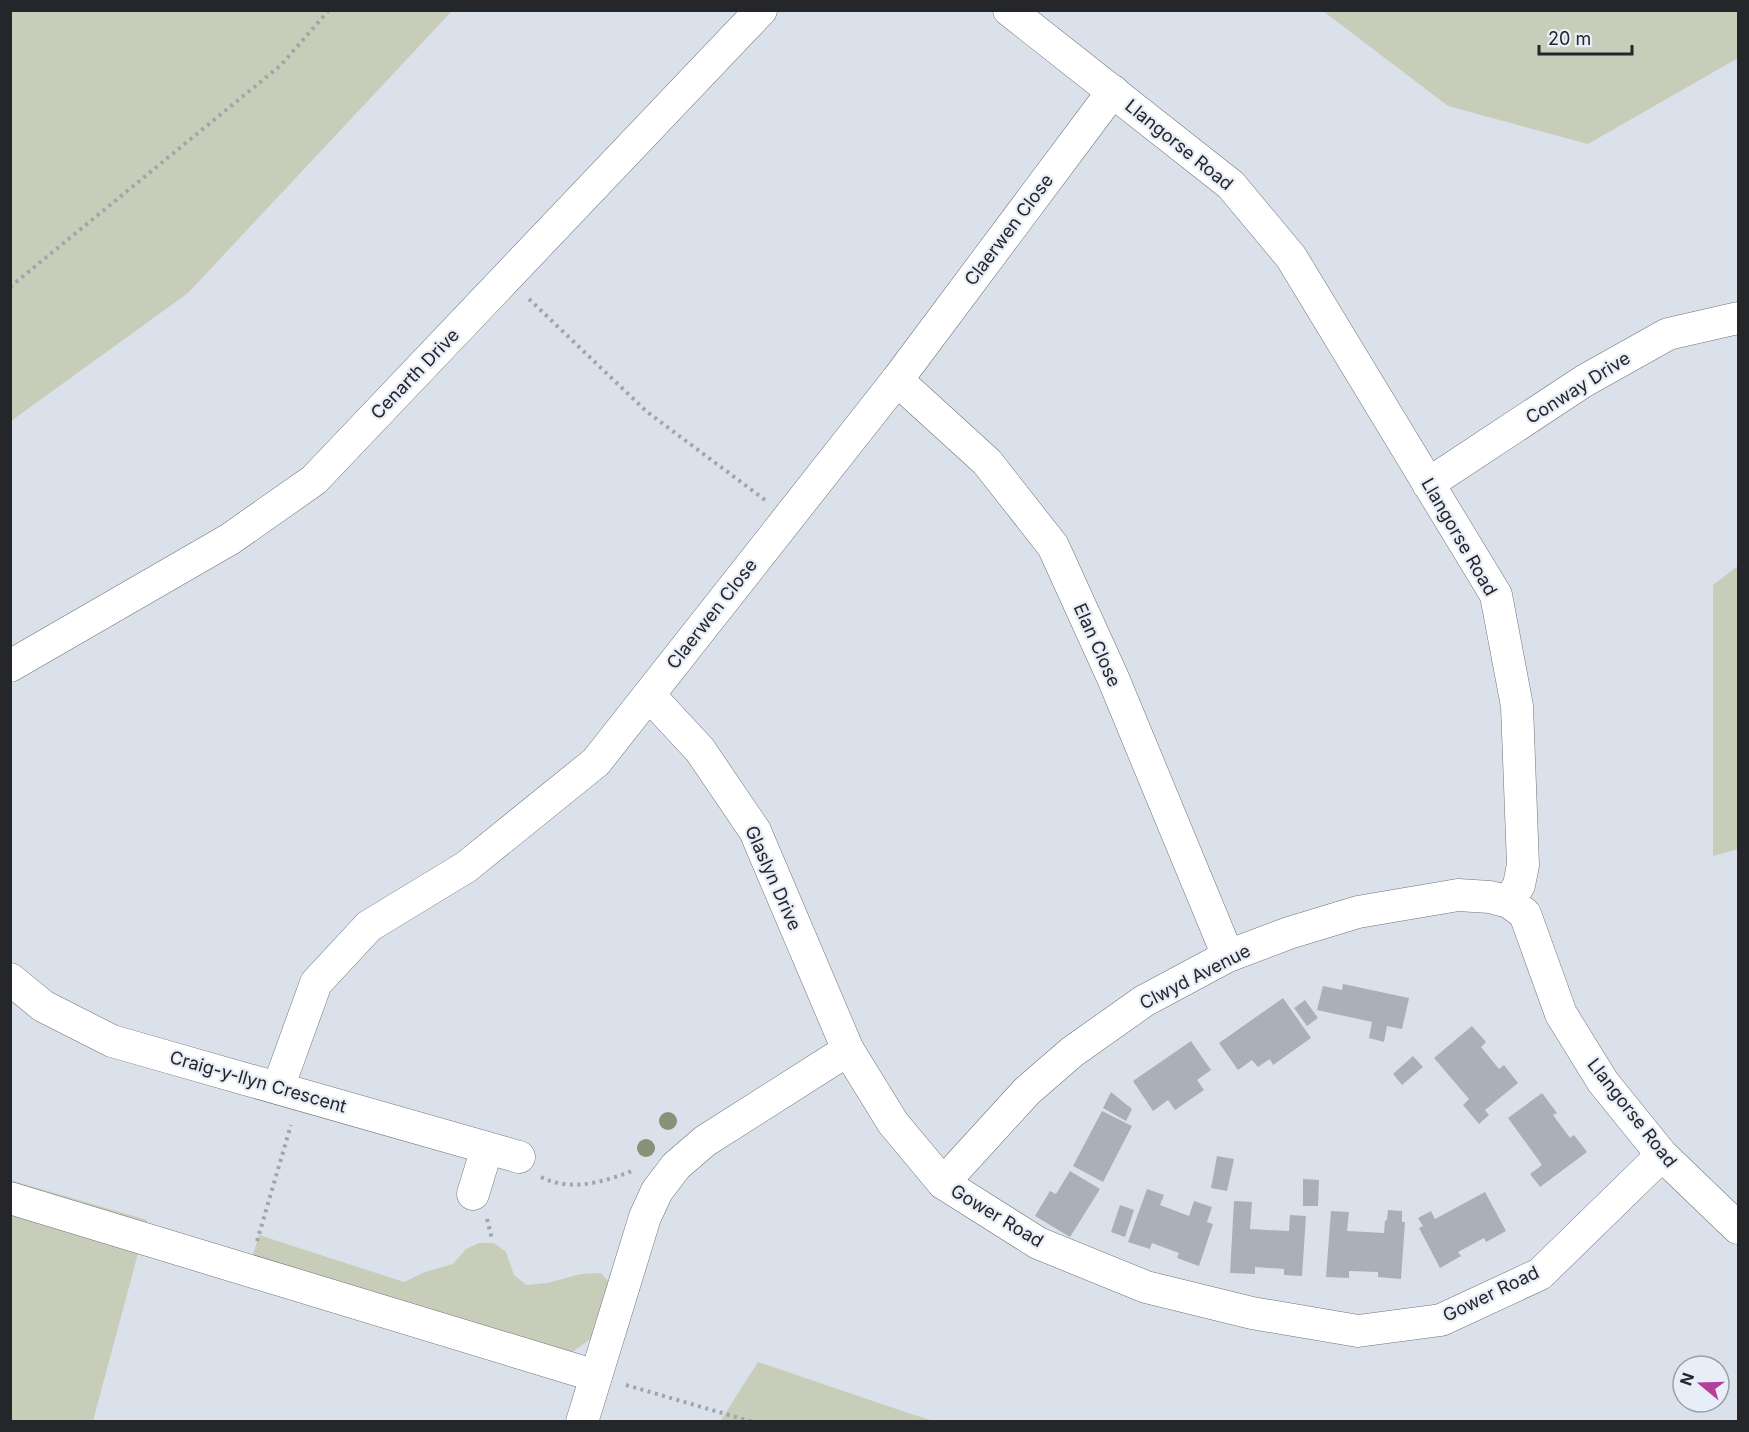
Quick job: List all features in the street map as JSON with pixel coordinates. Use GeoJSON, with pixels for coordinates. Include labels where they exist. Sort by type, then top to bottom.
{"type":"FeatureCollection","features":[{"type":"Feature","properties":{"kind":"street","name":"Cenarth Drive"},"geometry":{"type":"LineString","coordinates":[[10,666],[230,539],[314,480],[761,10]]}},
{"type":"Feature","properties":{"kind":"street"},"geometry":{"type":"LineString","coordinates":[[1010,10],[1113,91]]}},
{"type":"Feature","properties":{"kind":"street","name":"Claerwen Close"},"geometry":{"type":"LineString","coordinates":[[289,1091],[316,983],[369,926],[466,867],[596,762],[897,380],[1113,91]]}},
{"type":"Feature","properties":{"kind":"street","name":"Llangorse Road"},"geometry":{"type":"LineString","coordinates":[[1113,91],[1231,185],[1291,258],[1496,596],[1517,706],[1523,865],[1519,885],[1509,903],[1526,914],[1561,1014],[1603,1082],[1662,1155],[1738,1227]]}},
{"type":"Feature","properties":{"kind":"street","name":"Conway Drive"},"geometry":{"type":"LineString","coordinates":[[1428,484],[1584,381],[1668,334],[1738,318]]}},
{"type":"Feature","properties":{"kind":"street","name":"Elan Close"},"geometry":{"type":"LineString","coordinates":[[897,380],[987,462],[1053,546],[1113,678],[1228,956]]}},
{"type":"Feature","properties":{"kind":"street","name":"Glaslyn Drive"},"geometry":{"type":"LineString","coordinates":[[648,695],[700,750],[755,831],[848,1050]]}},
{"type":"Feature","properties":{"kind":"street","name":"Clwyd Avenue"},"geometry":{"type":"LineString","coordinates":[[943,1183],[1028,1091],[1072,1052],[1143,1001],[1228,956],[1288,933],[1358,912],[1458,895],[1490,897],[1509,903]]}},
{"type":"Feature","properties":{"kind":"street","name":"Craig-y-llyn Crescent"},"geometry":{"type":"LineString","coordinates":[[10,979],[43,1006],[112,1041],[519,1156]]}},
{"type":"Feature","properties":{"kind":"street"},"geometry":{"type":"LineString","coordinates":[[582,1422],[645,1217],[657,1191],[676,1166],[705,1141],[848,1050]]}},
{"type":"Feature","properties":{"kind":"street","name":"Gower Road"},"geometry":{"type":"LineString","coordinates":[[848,1050],[893,1123],[943,1183],[1038,1243],[1146,1287],[1252,1313],[1358,1331],[1442,1320],[1540,1274],[1662,1155]]}},
{"type":"Feature","properties":{"kind":"street"},"geometry":{"type":"LineString","coordinates":[[473,1194],[487,1148]]}},
{"type":"Feature","properties":{"kind":"street"},"geometry":{"type":"LineString","coordinates":[[10,1198],[597,1376]]}},
{"type":"Feature","properties":{"kind":"path"},"geometry":{"type":"LineString","coordinates":[[10,287],[281,65],[329,10]]}},
{"type":"Feature","properties":{"kind":"path"},"geometry":{"type":"LineString","coordinates":[[507,278],[646,411],[789,518]]}},
{"type":"Feature","properties":{"kind":"path"},"geometry":{"type":"LineString","coordinates":[[248,1271],[289,1091]]}},
{"type":"Feature","properties":{"kind":"path"},"geometry":{"type":"LineString","coordinates":[[519,1156],[530,1172],[548,1181],[573,1185],[607,1181],[633,1170]]}},
{"type":"Feature","properties":{"kind":"path"},"geometry":{"type":"LineString","coordinates":[[597,1376],[753,1422]]}},
{"type":"Feature","properties":{"kind":"green space"},"geometry":{"type":"Polygon","coordinates":[[[11,10],[452,11],[188,293],[11,421],[11,10]]]}},
{"type":"Feature","properties":{"kind":"green space"},"geometry":{"type":"Polygon","coordinates":[[[1323,11],[1738,11],[1738,58],[1588,144],[1448,106],[1323,11]]]}},
{"type":"Feature","properties":{"kind":"green space"},"geometry":{"type":"Polygon","coordinates":[[[1738,566],[1738,849],[1713,856],[1713,585],[1738,566]]]}},
{"type":"Feature","properties":{"kind":"green space"},"geometry":{"type":"Polygon","coordinates":[[[10,1180],[147,1220],[93,1421],[11,1421],[10,1180]]]}},
{"type":"Feature","properties":{"kind":"green space"},"geometry":{"type":"Polygon","coordinates":[[[259,1235],[404,1282],[425,1272],[453,1264],[466,1249],[479,1243],[494,1243],[506,1252],[514,1275],[526,1285],[547,1283],[581,1274],[601,1273],[614,1287],[596,1335],[571,1353],[248,1271],[259,1235]]]}},
{"type":"Feature","properties":{"kind":"green space"},"geometry":{"type":"Polygon","coordinates":[[[758,1362],[934,1421],[726,1422],[721,1420],[758,1362]]]}},
{"type":"Feature","properties":{"kind":"building"},"geometry":{"type":"Polygon","coordinates":[[[1343,984],[1409,998],[1402,1029],[1387,1026],[1384,1042],[1369,1038],[1372,1022],[1317,1010],[1323,986],[1342,990],[1343,984]]]}},
{"type":"Feature","properties":{"kind":"building"},"geometry":{"type":"Polygon","coordinates":[[[1283,998],[1311,1038],[1273,1065],[1270,1059],[1258,1067],[1252,1060],[1238,1070],[1219,1043],[1283,998]]]}},
{"type":"Feature","properties":{"kind":"building"},"geometry":{"type":"Polygon","coordinates":[[[1305,1000],[1318,1018],[1307,1026],[1294,1008],[1305,1000]]]}},
{"type":"Feature","properties":{"kind":"building"},"geometry":{"type":"Polygon","coordinates":[[[1472,1026],[1486,1042],[1481,1047],[1499,1069],[1504,1065],[1518,1083],[1485,1110],[1489,1115],[1479,1124],[1463,1105],[1469,1099],[1434,1058],[1472,1026]]]}},
{"type":"Feature","properties":{"kind":"building"},"geometry":{"type":"Polygon","coordinates":[[[1191,1041],[1211,1070],[1197,1080],[1204,1090],[1175,1110],[1168,1100],[1153,1111],[1133,1081],[1191,1041]]]}},
{"type":"Feature","properties":{"kind":"building"},"geometry":{"type":"Polygon","coordinates":[[[1413,1056],[1423,1067],[1402,1085],[1393,1074],[1413,1056]]]}},
{"type":"Feature","properties":{"kind":"building"},"geometry":{"type":"Polygon","coordinates":[[[1111,1092],[1132,1109],[1126,1121],[1103,1108],[1111,1092]]]}},
{"type":"Feature","properties":{"kind":"building"},"geometry":{"type":"Polygon","coordinates":[[[1542,1093],[1557,1113],[1553,1115],[1570,1138],[1574,1135],[1587,1152],[1540,1187],[1530,1174],[1542,1165],[1508,1118],[1542,1093]]]}},
{"type":"Feature","properties":{"kind":"building"},"geometry":{"type":"Polygon","coordinates":[[[1102,1111],[1132,1126],[1103,1182],[1073,1166],[1102,1111]]]}},
{"type":"Feature","properties":{"kind":"building"},"geometry":{"type":"Polygon","coordinates":[[[1217,1156],[1234,1159],[1227,1191],[1211,1188],[1217,1156]]]}},
{"type":"Feature","properties":{"kind":"building"},"geometry":{"type":"Polygon","coordinates":[[[1070,1171],[1100,1189],[1070,1237],[1035,1216],[1050,1191],[1056,1194],[1070,1171]]]}},
{"type":"Feature","properties":{"kind":"building"},"geometry":{"type":"Polygon","coordinates":[[[1303,1179],[1319,1180],[1318,1206],[1303,1206],[1303,1179]]]}},
{"type":"Feature","properties":{"kind":"building"},"geometry":{"type":"Polygon","coordinates":[[[1147,1189],[1164,1195],[1160,1205],[1189,1216],[1194,1201],[1212,1207],[1207,1222],[1213,1224],[1199,1266],[1177,1258],[1179,1253],[1152,1243],[1150,1249],[1128,1242],[1147,1189]]]}},
{"type":"Feature","properties":{"kind":"building"},"geometry":{"type":"Polygon","coordinates":[[[1485,1192],[1506,1231],[1486,1242],[1484,1238],[1458,1252],[1461,1256],[1440,1268],[1419,1228],[1423,1226],[1418,1218],[1431,1211],[1435,1219],[1485,1192]]]}},
{"type":"Feature","properties":{"kind":"building"},"geometry":{"type":"Polygon","coordinates":[[[1234,1201],[1252,1202],[1250,1229],[1289,1231],[1290,1215],[1306,1216],[1302,1276],[1284,1275],[1284,1269],[1255,1267],[1255,1274],[1230,1273],[1234,1201]]]}},
{"type":"Feature","properties":{"kind":"building"},"geometry":{"type":"Polygon","coordinates":[[[1120,1205],[1134,1210],[1125,1237],[1111,1232],[1120,1205]]]}},
{"type":"Feature","properties":{"kind":"building"},"geometry":{"type":"Polygon","coordinates":[[[1388,1210],[1402,1211],[1402,1222],[1405,1222],[1401,1279],[1378,1277],[1378,1272],[1349,1271],[1349,1278],[1326,1277],[1331,1211],[1349,1212],[1347,1231],[1384,1233],[1388,1210]]]}}]}
